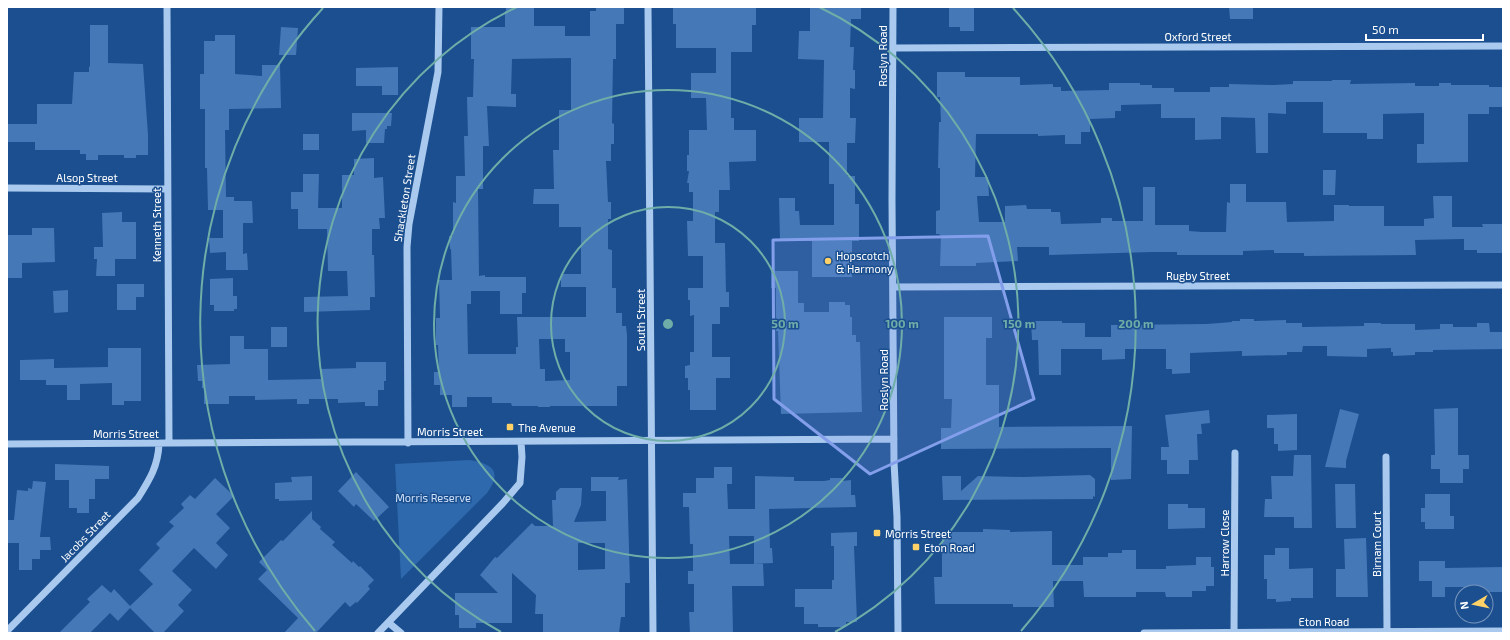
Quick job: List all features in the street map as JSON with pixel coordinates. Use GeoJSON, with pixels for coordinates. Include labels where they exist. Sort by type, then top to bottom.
{"type":"FeatureCollection","features":[{"type":"Feature","properties":{"kind":"street","name":"Kenneth Street"},"geometry":{"type":"LineString","coordinates":[[167,7],[169,443]]}},
{"type":"Feature","properties":{"kind":"street","name":"Shackleton Street"},"geometry":{"type":"LineString","coordinates":[[408,442],[407,247],[409,224],[438,72],[439,7]]}},
{"type":"Feature","properties":{"kind":"street","name":"South Street"},"geometry":{"type":"LineString","coordinates":[[648,7],[653,633]]}},
{"type":"Feature","properties":{"kind":"street","name":"Roslyn Road"},"geometry":{"type":"LineString","coordinates":[[893,7],[894,439],[897,517],[898,633]]}},
{"type":"Feature","properties":{"kind":"street","name":"Oxford Street"},"geometry":{"type":"LineString","coordinates":[[894,48],[1503,46]]}},
{"type":"Feature","properties":{"kind":"street","name":"Alsop Street"},"geometry":{"type":"LineString","coordinates":[[7,188],[167,188]]}},
{"type":"Feature","properties":{"kind":"street","name":"Rugby Street"},"geometry":{"type":"LineString","coordinates":[[893,287],[1503,285]]}},
{"type":"Feature","properties":{"kind":"street","name":"Morris Street"},"geometry":{"type":"LineString","coordinates":[[7,444],[894,439]]}},
{"type":"Feature","properties":{"kind":"street"},"geometry":{"type":"LineString","coordinates":[[378,633],[503,503],[520,483],[522,457],[521,442]]}},
{"type":"Feature","properties":{"kind":"street","name":"Jacobs Street"},"geometry":{"type":"LineString","coordinates":[[7,631],[138,498],[149,481],[156,466],[159,444]]}},
{"type":"Feature","properties":{"kind":"street","name":"Harrow Close"},"geometry":{"type":"LineString","coordinates":[[1234,633],[1235,453]]}},
{"type":"Feature","properties":{"kind":"street","name":"Birnam Court"},"geometry":{"type":"LineString","coordinates":[[1386,457],[1387,632]]}},
{"type":"Feature","properties":{"kind":"street"},"geometry":{"type":"LineString","coordinates":[[389,623],[401,633]]}},
{"type":"Feature","properties":{"kind":"street","name":"Eton Road"},"geometry":{"type":"LineString","coordinates":[[1144,633],[1503,631]]}},
{"type":"Feature","properties":{"kind":"highlighted area"},"geometry":{"type":"Polygon","coordinates":[[[988,236],[1034,399],[870,474],[774,399],[773,240],[988,236]]]}},
{"type":"Feature","properties":{"kind":"green space","name":"Morris Reserve"},"geometry":{"type":"Polygon","coordinates":[[[470,460],[489,466],[493,470],[494,479],[492,485],[487,493],[401,579],[395,464],[470,460]]]}},
{"type":"Feature","properties":{"kind":"building"},"geometry":{"type":"Polygon","coordinates":[[[506,7],[534,7],[534,26],[565,26],[565,36],[590,36],[590,11],[596,11],[596,7],[624,7],[624,24],[616,24],[616,59],[613,59],[612,123],[614,124],[614,144],[611,144],[611,161],[606,161],[608,202],[611,202],[611,219],[608,219],[608,249],[612,250],[612,288],[616,288],[616,313],[622,313],[622,326],[626,326],[627,335],[627,386],[617,386],[617,406],[512,406],[511,403],[492,403],[492,397],[467,397],[467,407],[452,407],[452,395],[440,395],[440,385],[434,385],[434,372],[439,372],[438,345],[436,345],[436,318],[440,318],[439,280],[452,280],[449,236],[453,236],[453,202],[456,203],[456,176],[465,176],[464,136],[468,136],[467,97],[473,97],[474,59],[471,59],[471,27],[505,27],[506,7]],[[571,58],[512,59],[511,94],[516,94],[516,107],[487,106],[489,146],[483,146],[483,189],[478,189],[479,276],[526,277],[526,293],[522,293],[522,314],[500,314],[500,291],[471,291],[471,304],[467,304],[468,354],[516,354],[516,347],[518,347],[517,317],[586,317],[586,287],[561,287],[561,274],[581,274],[581,227],[559,227],[559,204],[533,204],[534,189],[554,189],[553,150],[559,150],[559,110],[571,110],[571,58]],[[539,339],[540,369],[545,369],[545,381],[570,380],[570,352],[565,352],[565,339],[539,339]]]}},
{"type":"Feature","properties":{"kind":"building"},"geometry":{"type":"Polygon","coordinates":[[[673,7],[756,7],[756,25],[752,25],[752,52],[731,52],[731,118],[734,118],[734,130],[756,130],[756,161],[729,162],[730,190],[719,190],[719,212],[715,212],[715,243],[725,243],[726,292],[729,292],[729,307],[720,307],[720,324],[712,324],[712,357],[730,357],[730,378],[716,378],[716,410],[690,410],[690,390],[688,390],[688,378],[685,378],[685,366],[690,365],[690,352],[694,352],[694,315],[690,316],[688,288],[703,288],[703,256],[688,256],[687,221],[693,221],[693,192],[689,192],[689,183],[687,183],[689,171],[687,171],[687,155],[689,155],[689,130],[707,130],[706,98],[691,98],[691,73],[716,73],[716,48],[676,48],[676,24],[673,24],[673,7]]]}},
{"type":"Feature","properties":{"kind":"building"},"geometry":{"type":"Polygon","coordinates":[[[810,7],[861,7],[861,19],[851,19],[850,47],[854,47],[853,70],[855,70],[855,89],[850,88],[850,118],[856,118],[855,143],[847,143],[847,176],[855,176],[855,204],[859,204],[859,241],[852,241],[852,277],[812,277],[812,241],[780,240],[779,198],[795,198],[795,211],[799,211],[800,225],[834,225],[834,184],[829,184],[829,142],[799,142],[799,118],[823,118],[824,60],[798,59],[799,31],[810,31],[810,7]]]}},
{"type":"Feature","properties":{"kind":"building"},"geometry":{"type":"Polygon","coordinates":[[[949,7],[974,7],[974,31],[960,31],[960,27],[949,27],[949,7]]]}},
{"type":"Feature","properties":{"kind":"building"},"geometry":{"type":"Polygon","coordinates":[[[1229,7],[1253,7],[1253,19],[1230,19],[1229,7]]]}},
{"type":"Feature","properties":{"kind":"building"},"geometry":{"type":"Polygon","coordinates":[[[90,25],[108,25],[108,63],[143,64],[148,155],[136,155],[136,158],[124,158],[124,155],[98,155],[98,160],[86,160],[86,154],[80,154],[80,150],[35,150],[35,142],[7,142],[7,124],[37,124],[37,104],[72,104],[74,72],[89,72],[90,25]]]}},
{"type":"Feature","properties":{"kind":"building"},"geometry":{"type":"Polygon","coordinates":[[[281,27],[298,28],[296,55],[279,55],[281,27]]]}},
{"type":"Feature","properties":{"kind":"building"},"geometry":{"type":"Polygon","coordinates":[[[215,35],[235,35],[235,74],[262,76],[262,65],[280,65],[281,108],[229,109],[229,130],[225,130],[226,197],[234,197],[234,201],[252,201],[253,223],[243,223],[243,254],[247,253],[248,270],[226,270],[226,252],[210,253],[209,238],[223,238],[223,210],[208,210],[207,168],[205,168],[205,109],[200,109],[200,74],[204,74],[204,41],[215,41],[215,35]]]}},
{"type":"Feature","properties":{"kind":"building"},"geometry":{"type":"Polygon","coordinates":[[[398,67],[398,95],[382,95],[382,86],[356,86],[356,68],[398,67]]]}},
{"type":"Feature","properties":{"kind":"building"},"geometry":{"type":"Polygon","coordinates":[[[937,72],[965,72],[965,77],[1020,77],[1020,85],[1053,84],[1053,87],[1061,87],[1061,91],[1109,90],[1109,83],[1140,83],[1140,85],[1152,85],[1152,88],[1174,88],[1174,92],[1210,92],[1210,87],[1229,87],[1229,84],[1274,85],[1293,84],[1293,81],[1332,80],[1351,80],[1350,84],[1415,83],[1415,86],[1439,86],[1439,83],[1451,83],[1451,85],[1489,85],[1489,87],[1503,87],[1503,107],[1489,107],[1489,114],[1468,114],[1468,162],[1417,163],[1417,144],[1424,144],[1424,113],[1383,114],[1383,139],[1367,139],[1367,133],[1323,133],[1323,102],[1286,102],[1286,114],[1268,113],[1268,153],[1256,153],[1255,118],[1221,117],[1221,139],[1195,140],[1195,118],[1161,118],[1161,104],[1121,105],[1121,111],[1115,111],[1115,118],[1090,119],[1090,132],[1081,132],[1081,144],[1065,144],[1065,135],[1038,136],[1038,134],[976,134],[975,177],[988,177],[989,196],[977,196],[979,222],[1005,222],[1005,206],[1026,205],[1027,209],[1051,209],[1051,212],[1060,212],[1061,224],[1101,223],[1101,218],[1112,218],[1112,221],[1143,221],[1143,187],[1155,187],[1155,225],[1189,225],[1189,231],[1202,232],[1226,232],[1227,202],[1230,203],[1230,184],[1246,184],[1246,202],[1286,202],[1287,222],[1334,221],[1334,205],[1384,206],[1384,226],[1424,226],[1424,219],[1434,218],[1433,196],[1452,196],[1452,227],[1483,227],[1482,224],[1503,224],[1503,253],[1477,253],[1477,250],[1464,250],[1464,239],[1415,240],[1416,255],[1304,256],[1304,253],[1274,253],[1274,250],[1243,251],[1243,255],[1177,255],[1177,252],[1152,252],[1049,255],[1049,247],[1017,247],[1018,261],[976,263],[976,266],[940,266],[941,236],[936,234],[936,211],[940,210],[940,168],[938,168],[939,122],[941,122],[940,97],[937,97],[937,72]]]}},
{"type":"Feature","properties":{"kind":"building"},"geometry":{"type":"Polygon","coordinates":[[[352,113],[392,113],[391,126],[387,126],[387,129],[385,129],[384,143],[366,143],[366,130],[352,131],[352,113]]]}},
{"type":"Feature","properties":{"kind":"building"},"geometry":{"type":"Polygon","coordinates":[[[303,134],[319,134],[319,150],[303,150],[303,134]]]}},
{"type":"Feature","properties":{"kind":"building"},"geometry":{"type":"Polygon","coordinates":[[[374,158],[374,178],[383,177],[385,218],[379,218],[380,229],[372,229],[375,297],[370,297],[370,310],[304,312],[304,297],[348,296],[347,271],[328,271],[327,229],[298,229],[298,209],[291,209],[291,192],[303,192],[303,174],[319,174],[318,208],[342,208],[342,175],[354,175],[354,159],[374,158]]]}},
{"type":"Feature","properties":{"kind":"building"},"geometry":{"type":"Polygon","coordinates":[[[1323,170],[1336,170],[1335,195],[1323,195],[1323,170]]]}},
{"type":"Feature","properties":{"kind":"building"},"geometry":{"type":"Polygon","coordinates":[[[122,212],[122,222],[136,222],[136,259],[115,259],[115,276],[96,276],[97,259],[94,259],[94,247],[103,247],[102,213],[122,212]]]}},
{"type":"Feature","properties":{"kind":"building"},"geometry":{"type":"Polygon","coordinates":[[[32,228],[54,228],[55,262],[22,263],[22,278],[8,278],[8,235],[32,235],[32,228]]]}},
{"type":"Feature","properties":{"kind":"building"},"geometry":{"type":"Polygon","coordinates":[[[771,271],[798,271],[798,303],[804,303],[804,312],[829,312],[829,302],[845,302],[845,305],[850,305],[852,335],[856,335],[856,342],[860,342],[862,412],[781,414],[778,331],[776,331],[776,288],[771,288],[771,271]]]}},
{"type":"Feature","properties":{"kind":"building"},"geometry":{"type":"Polygon","coordinates":[[[233,278],[233,296],[237,296],[237,309],[234,309],[234,311],[214,311],[214,305],[210,305],[210,279],[233,278]]]}},
{"type":"Feature","properties":{"kind":"building"},"geometry":{"type":"Polygon","coordinates":[[[117,284],[144,284],[144,297],[136,297],[136,310],[117,310],[117,284]]]}},
{"type":"Feature","properties":{"kind":"building"},"geometry":{"type":"Polygon","coordinates":[[[68,290],[68,312],[54,313],[53,291],[68,290]]]}},
{"type":"Feature","properties":{"kind":"building"},"geometry":{"type":"Polygon","coordinates":[[[944,317],[992,317],[992,338],[986,338],[986,385],[999,385],[999,427],[1132,426],[1131,479],[1111,480],[1111,448],[941,449],[941,428],[951,428],[952,399],[944,399],[944,317]]]}},
{"type":"Feature","properties":{"kind":"building"},"geometry":{"type":"Polygon","coordinates":[[[1240,319],[1254,319],[1254,321],[1286,320],[1286,323],[1302,323],[1302,327],[1364,326],[1364,323],[1415,324],[1415,330],[1440,329],[1440,324],[1453,324],[1453,327],[1477,327],[1477,323],[1489,323],[1490,332],[1503,332],[1503,349],[1433,350],[1433,352],[1415,352],[1415,355],[1393,356],[1391,348],[1367,349],[1367,357],[1327,356],[1327,346],[1303,346],[1302,352],[1287,352],[1287,355],[1242,356],[1242,351],[1190,353],[1190,373],[1172,374],[1172,369],[1166,369],[1166,349],[1125,349],[1125,359],[1102,360],[1102,349],[1061,349],[1061,375],[1039,375],[1038,340],[1032,340],[1031,321],[1085,323],[1085,337],[1111,337],[1111,325],[1207,324],[1240,321],[1240,319]]]}},
{"type":"Feature","properties":{"kind":"building"},"geometry":{"type":"Polygon","coordinates":[[[271,327],[287,327],[287,347],[271,347],[271,327]]]}},
{"type":"Feature","properties":{"kind":"building"},"geometry":{"type":"Polygon","coordinates":[[[230,336],[244,336],[244,349],[268,349],[268,380],[321,379],[320,369],[356,368],[356,362],[386,362],[386,381],[384,381],[384,390],[378,390],[378,406],[365,406],[365,402],[338,403],[338,399],[309,399],[309,404],[297,404],[297,399],[255,400],[255,396],[229,396],[229,404],[204,404],[204,388],[202,388],[202,381],[198,381],[197,365],[230,364],[230,336]]]}},
{"type":"Feature","properties":{"kind":"building"},"geometry":{"type":"Polygon","coordinates":[[[108,348],[141,348],[141,401],[124,401],[124,405],[112,405],[112,383],[80,384],[80,400],[67,400],[67,385],[46,385],[46,380],[20,380],[20,360],[54,359],[54,368],[108,367],[108,348]]]}},
{"type":"Feature","properties":{"kind":"building"},"geometry":{"type":"Polygon","coordinates":[[[1458,408],[1458,455],[1469,455],[1469,469],[1463,469],[1463,483],[1440,483],[1440,469],[1431,469],[1431,455],[1435,455],[1434,409],[1458,408]]]}},
{"type":"Feature","properties":{"kind":"building"},"geometry":{"type":"Polygon","coordinates":[[[1340,409],[1359,414],[1346,461],[1346,468],[1325,467],[1340,409]]]}},
{"type":"Feature","properties":{"kind":"building"},"geometry":{"type":"Polygon","coordinates":[[[1209,410],[1210,423],[1201,424],[1202,434],[1197,434],[1198,460],[1189,460],[1189,474],[1167,474],[1167,460],[1161,460],[1161,447],[1169,447],[1165,415],[1209,410]]]}},
{"type":"Feature","properties":{"kind":"building"},"geometry":{"type":"Polygon","coordinates":[[[1297,414],[1297,450],[1278,451],[1278,444],[1274,444],[1274,428],[1267,428],[1267,415],[1297,414]]]}},
{"type":"Feature","properties":{"kind":"building"},"geometry":{"type":"Polygon","coordinates":[[[1294,455],[1311,455],[1312,528],[1294,528],[1294,517],[1264,517],[1265,499],[1272,499],[1271,476],[1293,476],[1294,455]]]}},
{"type":"Feature","properties":{"kind":"building"},"geometry":{"type":"Polygon","coordinates":[[[55,464],[109,466],[109,479],[95,479],[95,499],[89,499],[89,513],[77,513],[77,508],[69,508],[69,480],[55,480],[55,464]]]}},
{"type":"Feature","properties":{"kind":"building"},"geometry":{"type":"Polygon","coordinates":[[[714,467],[732,467],[732,484],[727,484],[728,509],[755,509],[755,476],[794,477],[794,481],[824,481],[830,480],[830,478],[842,478],[842,481],[851,480],[851,495],[855,495],[856,507],[769,509],[770,548],[772,548],[773,563],[754,564],[763,564],[764,586],[732,586],[733,633],[690,633],[689,612],[694,612],[694,584],[688,584],[688,571],[693,571],[693,544],[690,544],[689,507],[683,507],[683,493],[696,493],[696,478],[714,478],[714,467]],[[729,536],[730,564],[754,564],[754,536],[729,536]]]}},
{"type":"Feature","properties":{"kind":"building"},"geometry":{"type":"Polygon","coordinates":[[[356,472],[389,507],[374,521],[356,504],[354,507],[338,491],[356,472]]]}},
{"type":"Feature","properties":{"kind":"building"},"geometry":{"type":"Polygon","coordinates":[[[1090,475],[1095,479],[1095,497],[1093,496],[1093,499],[943,500],[942,476],[961,476],[961,491],[978,476],[1023,477],[1090,475]]]}},
{"type":"Feature","properties":{"kind":"building"},"geometry":{"type":"Polygon","coordinates":[[[312,476],[312,500],[279,501],[279,499],[275,499],[275,483],[292,482],[291,477],[312,476]]]}},
{"type":"Feature","properties":{"kind":"building"},"geometry":{"type":"Polygon","coordinates":[[[591,477],[619,477],[618,480],[627,479],[630,583],[625,583],[625,617],[621,617],[619,633],[543,633],[543,614],[535,614],[536,595],[512,573],[512,623],[476,623],[476,628],[459,628],[459,615],[455,615],[455,593],[498,593],[480,575],[495,557],[497,558],[532,523],[535,526],[553,526],[552,500],[556,500],[556,492],[560,488],[582,488],[581,505],[574,522],[606,521],[606,491],[591,491],[591,477]],[[578,543],[578,570],[605,569],[605,543],[578,543]]]}},
{"type":"Feature","properties":{"kind":"building"},"geometry":{"type":"Polygon","coordinates":[[[215,478],[234,496],[216,514],[230,528],[216,543],[228,555],[216,569],[194,548],[172,571],[192,590],[178,605],[184,611],[163,633],[155,633],[130,608],[118,621],[110,613],[90,633],[59,633],[90,602],[87,599],[102,585],[111,593],[114,589],[130,606],[153,584],[139,570],[160,548],[156,544],[174,526],[169,522],[184,508],[181,504],[190,495],[195,499],[215,478]]]}},
{"type":"Feature","properties":{"kind":"building"},"geometry":{"type":"Polygon","coordinates":[[[33,481],[46,482],[40,537],[50,537],[51,550],[40,550],[40,559],[32,559],[32,570],[19,570],[19,543],[7,543],[7,520],[14,520],[17,490],[28,491],[28,488],[32,489],[33,481]]]}},
{"type":"Feature","properties":{"kind":"building"},"geometry":{"type":"Polygon","coordinates":[[[1335,484],[1355,484],[1356,528],[1336,528],[1335,484]]]}},
{"type":"Feature","properties":{"kind":"building"},"geometry":{"type":"Polygon","coordinates":[[[1425,494],[1450,494],[1450,516],[1454,516],[1454,529],[1425,529],[1425,522],[1421,522],[1421,508],[1425,508],[1425,494]]]}},
{"type":"Feature","properties":{"kind":"building"},"geometry":{"type":"Polygon","coordinates":[[[1168,504],[1188,504],[1188,508],[1205,508],[1205,528],[1168,529],[1168,504]]]}},
{"type":"Feature","properties":{"kind":"building"},"geometry":{"type":"Polygon","coordinates":[[[312,511],[312,519],[321,527],[320,529],[335,542],[332,545],[352,563],[353,561],[359,567],[360,566],[374,580],[368,586],[370,589],[357,603],[356,602],[350,607],[345,602],[316,633],[284,633],[298,618],[258,579],[267,570],[259,562],[281,540],[283,541],[312,511]]]}},
{"type":"Feature","properties":{"kind":"building"},"geometry":{"type":"Polygon","coordinates":[[[983,529],[1010,530],[1010,532],[1052,531],[1052,565],[1083,565],[1083,557],[1108,557],[1108,553],[1122,553],[1122,550],[1136,550],[1136,569],[1166,569],[1166,566],[1196,565],[1196,557],[1211,557],[1211,567],[1214,567],[1214,586],[1206,586],[1206,591],[1192,591],[1192,597],[1166,597],[1165,592],[1136,592],[1136,597],[1084,597],[1083,581],[1053,581],[1054,607],[1013,607],[1013,604],[935,604],[934,577],[942,577],[942,532],[983,532],[983,529]]]}},
{"type":"Feature","properties":{"kind":"building"},"geometry":{"type":"Polygon","coordinates":[[[857,532],[857,546],[854,546],[857,622],[846,622],[846,627],[818,627],[818,624],[804,624],[804,607],[795,607],[795,589],[832,589],[832,580],[834,580],[834,546],[831,546],[831,533],[857,532]]]}},
{"type":"Feature","properties":{"kind":"building"},"geometry":{"type":"Polygon","coordinates":[[[1366,538],[1368,597],[1336,597],[1336,569],[1345,569],[1344,539],[1366,538]]]}},
{"type":"Feature","properties":{"kind":"building"},"geometry":{"type":"Polygon","coordinates":[[[1275,548],[1289,548],[1289,569],[1313,568],[1313,598],[1291,598],[1291,601],[1276,602],[1276,599],[1267,599],[1267,579],[1264,579],[1264,555],[1275,555],[1275,548]]]}},
{"type":"Feature","properties":{"kind":"building"},"geometry":{"type":"Polygon","coordinates":[[[1419,561],[1445,561],[1445,568],[1503,567],[1502,592],[1494,592],[1494,584],[1454,584],[1454,587],[1445,587],[1445,597],[1432,597],[1432,581],[1419,581],[1419,561]]]}},
{"type":"Feature","properties":{"kind":"place","name":"Hopscotch & Harmony"},"geometry":{"type":"Point","coordinates":[828,261]}},
{"type":"Feature","properties":{"kind":"place","name":"The Avenue"},"geometry":{"type":"Point","coordinates":[510,427]}},
{"type":"Feature","properties":{"kind":"place","name":"Morris Street"},"geometry":{"type":"Point","coordinates":[877,533]}},
{"type":"Feature","properties":{"kind":"place","name":"Eton Road"},"geometry":{"type":"Point","coordinates":[916,547]}}]}
